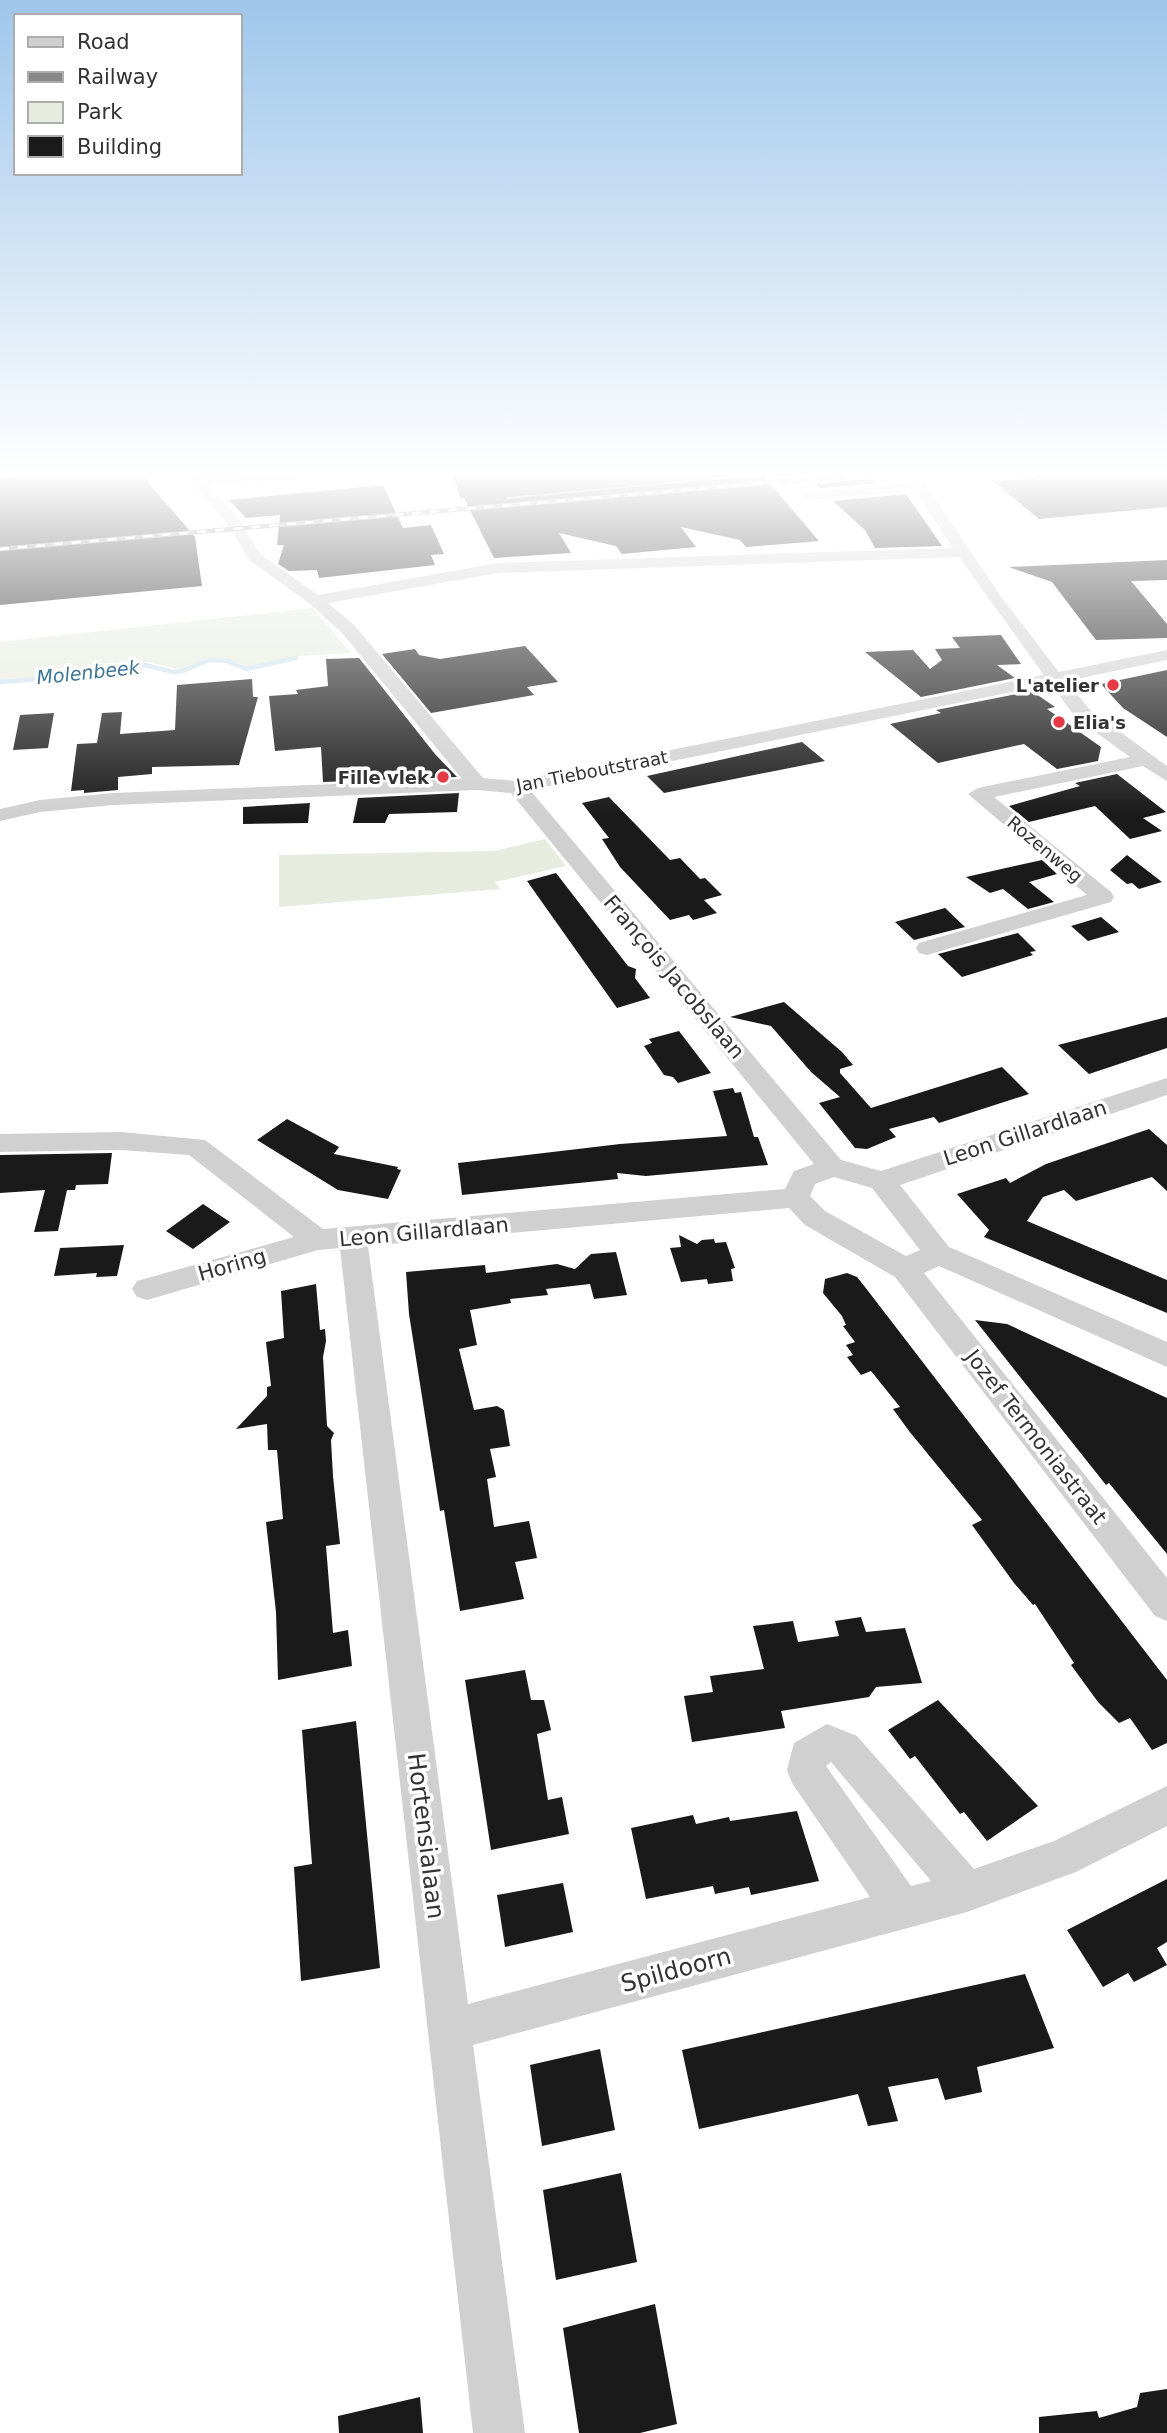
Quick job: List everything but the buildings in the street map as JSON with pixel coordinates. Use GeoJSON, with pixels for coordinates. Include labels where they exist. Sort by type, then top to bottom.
{"type":"FeatureCollection","features":[{"type":"Feature","properties":{"kind":"street"},"geometry":{"type":"LineString","coordinates":[[298,588],[349,630],[477,784]]}},
{"type":"Feature","properties":{"kind":"street"},"geometry":{"type":"LineString","coordinates":[[315,600],[386,588]]}},
{"type":"Feature","properties":{"kind":"street"},"geometry":{"type":"LineString","coordinates":[[988,588],[1052,677],[1083,714],[1167,775]]}},
{"type":"Feature","properties":{"kind":"street","name":"Jan Tieboutstraat"},"geometry":{"type":"LineString","coordinates":[[0,815],[40,806],[113,799],[477,784],[517,787],[1167,655]]}},
{"type":"Feature","properties":{"kind":"street","name":"Rozenweg"},"geometry":{"type":"LineString","coordinates":[[927,948],[1102,897],[978,794],[1145,760]]}},
{"type":"Feature","properties":{"kind":"street","name":"François Jacobslaan"},"geometry":{"type":"LineString","coordinates":[[517,787],[832,1167]]}},
{"type":"Feature","properties":{"kind":"street","name":"Leon Gillardlaan"},"geometry":{"type":"LineString","coordinates":[[882,1181],[1167,1086]]}},
{"type":"Feature","properties":{"kind":"street","name":"Leon Gillardlaan"},"geometry":{"type":"LineString","coordinates":[[0,1143],[121,1141],[196,1146],[335,1239],[796,1198]]}},
{"type":"Feature","properties":{"kind":"street"},"geometry":{"type":"LineString","coordinates":[[939,1254],[905,1269],[816,1218],[796,1198],[804,1178],[832,1167],[882,1181],[939,1254],[1167,1355]]}},
{"type":"Feature","properties":{"kind":"street","name":"Horing"},"geometry":{"type":"LineString","coordinates":[[146,1289],[335,1239]]}},
{"type":"Feature","properties":{"kind":"street","name":"Hortensialaan"},"geometry":{"type":"LineString","coordinates":[[335,1239],[450,2030],[499,2433]]}},
{"type":"Feature","properties":{"kind":"street","name":"Jozef Termoniastraat"},"geometry":{"type":"LineString","coordinates":[[905,1269],[1167,1605]]}},
{"type":"Feature","properties":{"kind":"street"},"geometry":{"type":"LineString","coordinates":[[903,1910],[806,1770],[807,1756],[827,1742],[844,1749],[967,1892]]}},
{"type":"Feature","properties":{"kind":"street","name":"Spildoorn"},"geometry":{"type":"LineString","coordinates":[[450,2030],[967,1892],[1062,1858],[1167,1805]]}},
{"type":"Feature","properties":{"kind":"green space"},"geometry":{"type":"Polygon","coordinates":[[[313,608],[351,653],[298,656],[247,668],[227,660],[212,660],[181,670],[147,662],[90,664],[75,674],[0,681],[0,642],[313,608]]]}},
{"type":"Feature","properties":{"kind":"green space"},"geometry":{"type":"Polygon","coordinates":[[[545,839],[566,866],[495,882],[500,889],[279,907],[279,855],[494,851],[545,839]]]}},
{"type":"Feature","properties":{"kind":"waterway","name":"Molenbeek"},"geometry":{"type":"LineString","coordinates":[[0,682],[68,677],[145,665],[173,672],[183,671],[209,660],[227,661],[246,669],[296,658]]}},
{"type":"Feature","properties":{"kind":"place","name":"L'atelier"},"geometry":{"type":"Point","coordinates":[1113,685]}},
{"type":"Feature","properties":{"kind":"place","name":"Elia's"},"geometry":{"type":"Point","coordinates":[1059,722]}},
{"type":"Feature","properties":{"kind":"place","name":"Fille vlek"},"geometry":{"type":"Point","coordinates":[443,777]}}]}
